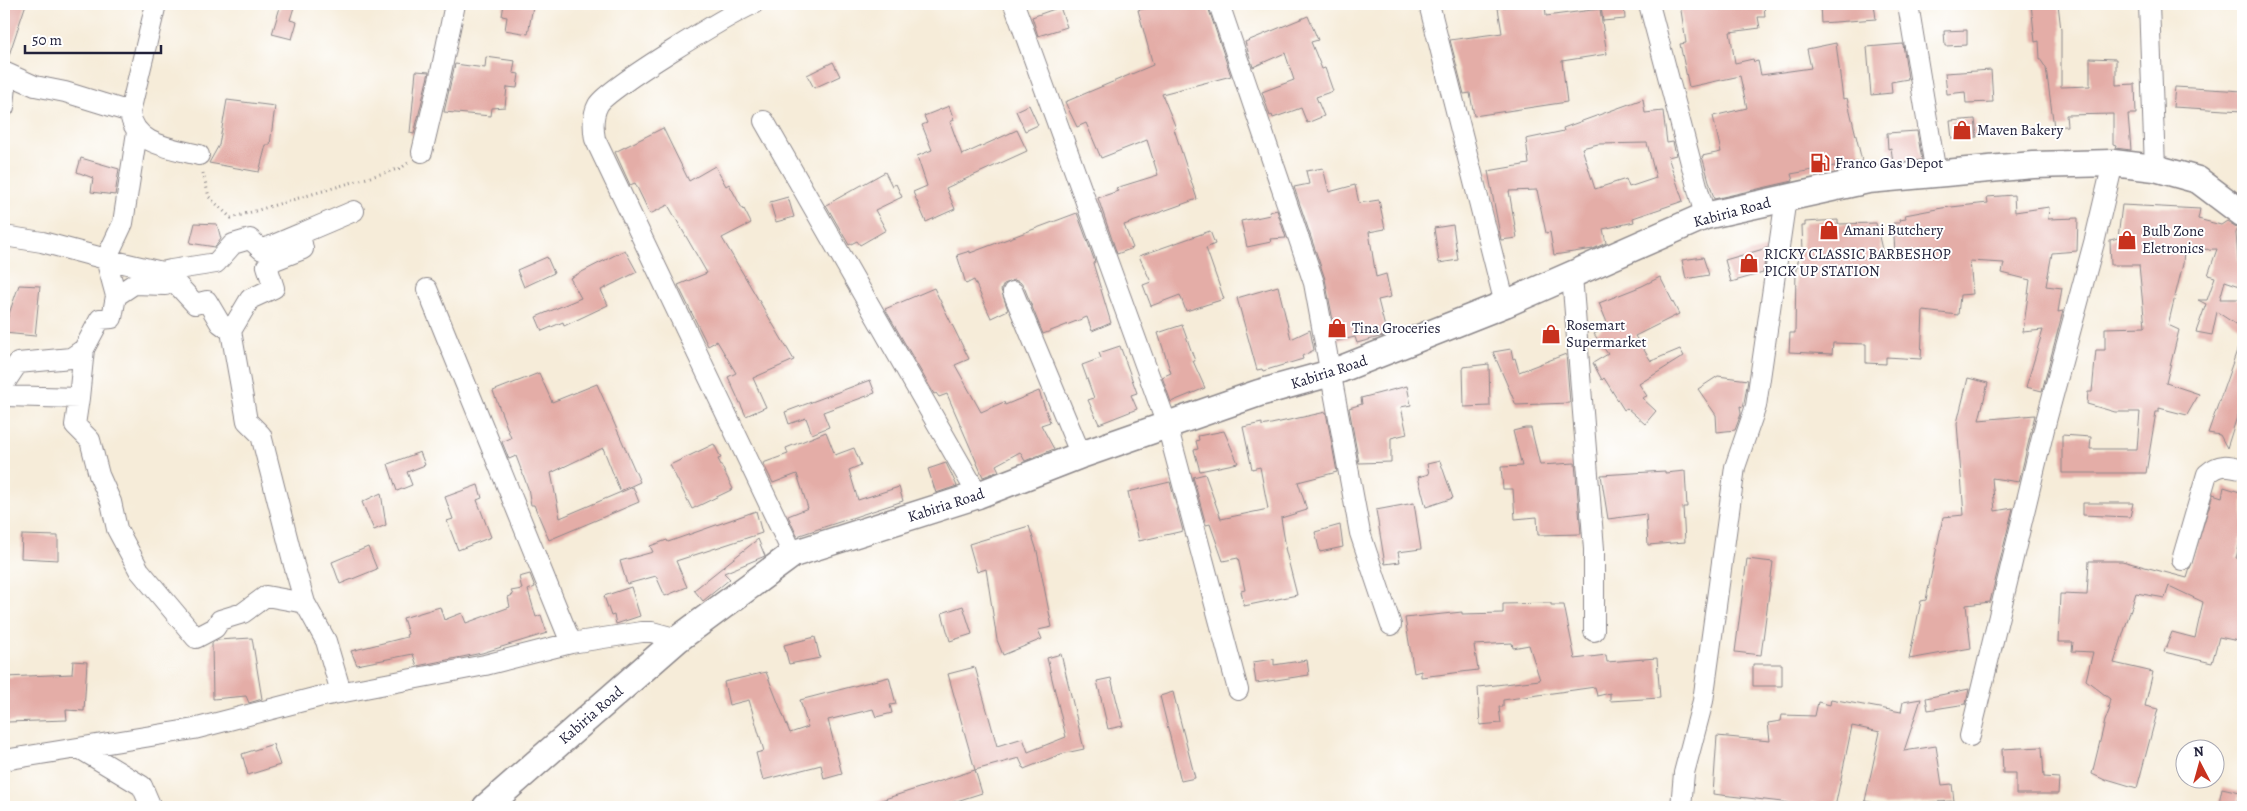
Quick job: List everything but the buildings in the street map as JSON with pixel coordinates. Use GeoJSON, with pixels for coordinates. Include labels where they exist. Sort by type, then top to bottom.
{"type":"FeatureCollection","features":[{"type":"Feature","properties":{"kind":"main road","name":"Kabiria Road"},"geometry":{"type":"LineString","coordinates":[[486,807],[678,639],[793,554],[978,495],[1081,456],[1259,393],[1332,374],[1572,276],[1706,216],[1868,180],[2033,165],[2113,163],[2156,168],[2198,180],[2243,214]]}},
{"type":"Feature","properties":{"kind":"street"},"geometry":{"type":"LineString","coordinates":[[156,4],[130,112],[131,122],[137,132],[149,141],[199,155]]}},
{"type":"Feature","properties":{"kind":"street"},"geometry":{"type":"LineString","coordinates":[[422,152],[455,4]]}},
{"type":"Feature","properties":{"kind":"street"},"geometry":{"type":"LineString","coordinates":[[753,4],[622,84],[598,104],[592,124],[595,139],[793,554]]}},
{"type":"Feature","properties":{"kind":"street"},"geometry":{"type":"LineString","coordinates":[[1014,4],[1167,425],[1238,690]]}},
{"type":"Feature","properties":{"kind":"street"},"geometry":{"type":"LineString","coordinates":[[1219,4],[1314,283],[1360,533],[1391,625]]}},
{"type":"Feature","properties":{"kind":"street"},"geometry":{"type":"LineString","coordinates":[[1429,4],[1505,304]]}},
{"type":"Feature","properties":{"kind":"street"},"geometry":{"type":"LineString","coordinates":[[1650,4],[1706,216]]}},
{"type":"Feature","properties":{"kind":"street"},"geometry":{"type":"LineString","coordinates":[[1908,4],[1936,174]]}},
{"type":"Feature","properties":{"kind":"street"},"geometry":{"type":"LineString","coordinates":[[2148,4],[2156,168]]}},
{"type":"Feature","properties":{"kind":"street"},"geometry":{"type":"LineString","coordinates":[[4,107],[5,73],[35,86],[65,92],[130,112]]}},
{"type":"Feature","properties":{"kind":"street"},"geometry":{"type":"LineString","coordinates":[[764,121],[978,495]]}},
{"type":"Feature","properties":{"kind":"street"},"geometry":{"type":"LineString","coordinates":[[137,132],[123,223],[106,259],[116,296],[112,318],[100,319],[84,350],[75,425],[90,440],[99,475],[111,502],[116,529],[139,570],[196,638],[215,628],[220,620],[243,613],[266,596],[305,603]]}},
{"type":"Feature","properties":{"kind":"street"},"geometry":{"type":"LineString","coordinates":[[1970,736],[2044,430],[2095,239],[2113,163]]}},
{"type":"Feature","properties":{"kind":"street"},"geometry":{"type":"LineString","coordinates":[[1681,807],[1684,773],[1703,701],[1735,467],[1756,406],[1786,198]]}},
{"type":"Feature","properties":{"kind":"street"},"geometry":{"type":"LineString","coordinates":[[4,236],[42,242],[162,272],[216,263],[233,244],[250,240],[262,250],[354,211]]}},
{"type":"Feature","properties":{"kind":"street"},"geometry":{"type":"LineString","coordinates":[[231,331],[250,299],[274,288],[267,266],[275,260],[303,249],[300,234]]}},
{"type":"Feature","properties":{"kind":"street"},"geometry":{"type":"LineString","coordinates":[[116,296],[134,284],[166,285],[171,270]]}},
{"type":"Feature","properties":{"kind":"street"},"geometry":{"type":"LineString","coordinates":[[171,270],[173,280],[195,304],[207,301],[220,322],[231,331],[247,421],[261,435],[305,603],[326,641],[341,692]]}},
{"type":"Feature","properties":{"kind":"street"},"geometry":{"type":"LineString","coordinates":[[1572,276],[1594,549],[1594,631]]}},
{"type":"Feature","properties":{"kind":"street"},"geometry":{"type":"LineString","coordinates":[[427,290],[571,643]]}},
{"type":"Feature","properties":{"kind":"street"},"geometry":{"type":"LineString","coordinates":[[1013,292],[1081,456]]}},
{"type":"Feature","properties":{"kind":"street"},"geometry":{"type":"LineString","coordinates":[[4,384],[18,363],[71,358],[84,350]]}},
{"type":"Feature","properties":{"kind":"street"},"geometry":{"type":"LineString","coordinates":[[4,396],[79,398]]}},
{"type":"Feature","properties":{"kind":"street"},"geometry":{"type":"LineString","coordinates":[[2182,560],[2207,474],[2214,467],[2221,465],[2243,469]]}},
{"type":"Feature","properties":{"kind":"street"},"geometry":{"type":"LineString","coordinates":[[4,760],[194,729],[341,692],[485,665],[571,643],[642,632],[652,632],[678,639]]}},
{"type":"Feature","properties":{"kind":"street"},"geometry":{"type":"LineString","coordinates":[[79,748],[142,786],[150,807]]}},
{"type":"Feature","properties":{"kind":"path"},"geometry":{"type":"LineString","coordinates":[[199,155],[209,197],[232,218],[401,168],[422,152]]}},
{"type":"Feature","properties":{"kind":"place","name":"Maven Bakery"},"geometry":{"type":"Point","coordinates":[1962,130]}},
{"type":"Feature","properties":{"kind":"place","name":"Franco Gas Depot"},"geometry":{"type":"Point","coordinates":[1820,163]}},
{"type":"Feature","properties":{"kind":"place","name":"Amani Butchery"},"geometry":{"type":"Point","coordinates":[1829,230]}},
{"type":"Feature","properties":{"kind":"place","name":"Bulb Zone Eletronics"},"geometry":{"type":"Point","coordinates":[2127,240]}},
{"type":"Feature","properties":{"kind":"place","name":"RICKY CLASSIC BARBESHOP PICK UP STATION"},"geometry":{"type":"Point","coordinates":[1749,263]}},
{"type":"Feature","properties":{"kind":"place","name":"Tina Groceries"},"geometry":{"type":"Point","coordinates":[1337,328]}},
{"type":"Feature","properties":{"kind":"place","name":"Rosemart Supermarket"},"geometry":{"type":"Point","coordinates":[1551,334]}}]}
